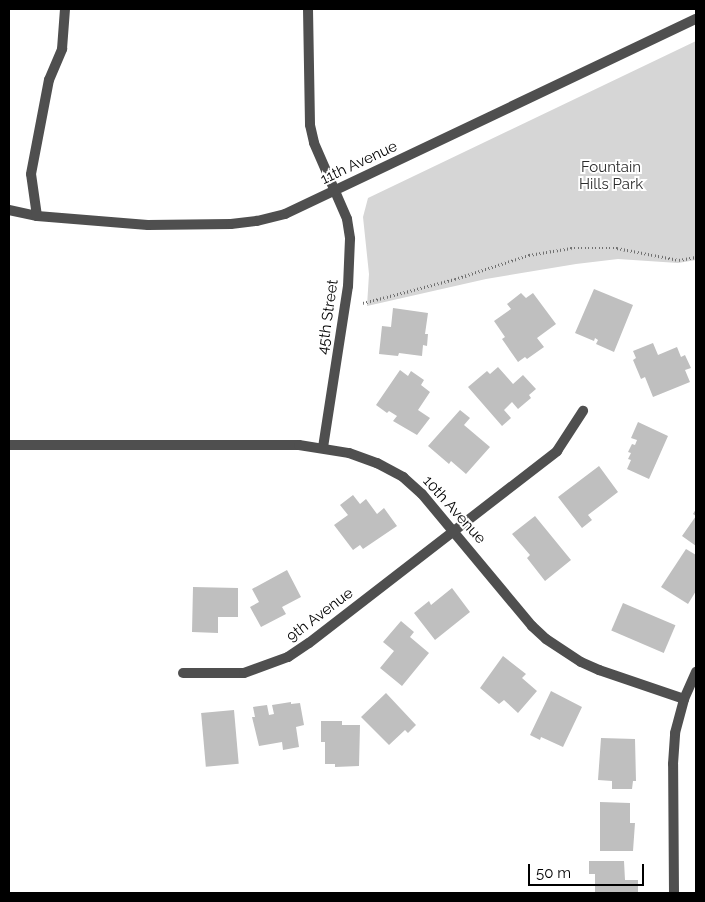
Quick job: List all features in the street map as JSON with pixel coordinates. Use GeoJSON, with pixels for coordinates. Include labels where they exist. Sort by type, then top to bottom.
{"type":"FeatureCollection","features":[{"type":"Feature","properties":{"kind":"street"},"geometry":{"type":"LineString","coordinates":[[36,216],[31,174],[49,80],[62,49],[65,9]]}},
{"type":"Feature","properties":{"kind":"street","name":"45th Street"},"geometry":{"type":"LineString","coordinates":[[308,9],[310,125],[314,143],[347,219],[351,258],[323,448]]}},
{"type":"Feature","properties":{"kind":"street","name":"11th Avenue"},"geometry":{"type":"LineString","coordinates":[[9,210],[36,216],[148,225],[231,224],[256,221],[285,214],[335,192],[696,19]]}},
{"type":"Feature","properties":{"kind":"street","name":"9th Avenue"},"geometry":{"type":"LineString","coordinates":[[183,673],[244,673],[288,657],[309,644],[557,451],[583,411]]}},
{"type":"Feature","properties":{"kind":"street","name":"10th Avenue"},"geometry":{"type":"LineString","coordinates":[[9,446],[299,445],[350,453],[377,463],[403,478],[422,494],[454,530],[532,626],[546,639],[581,662],[599,670],[684,699]]}},
{"type":"Feature","properties":{"kind":"street"},"geometry":{"type":"LineString","coordinates":[[674,893],[673,764],[675,733],[684,699],[696,672]]}},
{"type":"Feature","properties":{"kind":"path"},"geometry":{"type":"LineString","coordinates":[[363,303],[462,276],[529,255],[571,248],[617,248],[679,260],[696,257]]}},
{"type":"Feature","properties":{"kind":"green space","name":"Fountain Hills Park"},"geometry":{"type":"Polygon","coordinates":[[[696,41],[696,260],[678,263],[618,259],[576,264],[486,279],[367,306],[369,274],[363,217],[368,198],[696,41]]]}},
{"type":"Feature","properties":{"kind":"building"},"geometry":{"type":"Polygon","coordinates":[[[594,289],[633,305],[614,352],[596,344],[598,340],[595,338],[594,341],[575,333],[594,289]]]}},
{"type":"Feature","properties":{"kind":"building"},"geometry":{"type":"Polygon","coordinates":[[[521,293],[526,298],[533,293],[556,324],[537,338],[544,347],[527,359],[525,357],[518,362],[502,339],[505,337],[494,321],[511,309],[507,304],[521,293]]]}},
{"type":"Feature","properties":{"kind":"building"},"geometry":{"type":"Polygon","coordinates":[[[393,308],[428,313],[425,334],[428,334],[427,346],[423,345],[422,356],[399,353],[398,356],[379,354],[382,326],[391,327],[393,308]]]}},
{"type":"Feature","properties":{"kind":"building"},"geometry":{"type":"Polygon","coordinates":[[[653,343],[658,355],[677,347],[681,357],[685,355],[691,368],[685,370],[690,382],[653,397],[645,377],[641,379],[633,360],[636,358],[633,351],[653,343]]]}},
{"type":"Feature","properties":{"kind":"building"},"geometry":{"type":"Polygon","coordinates":[[[498,367],[513,384],[523,375],[536,389],[529,395],[531,398],[518,409],[512,402],[504,410],[511,418],[502,426],[468,387],[487,371],[490,374],[498,367]]]}},
{"type":"Feature","properties":{"kind":"building"},"geometry":{"type":"Polygon","coordinates":[[[400,370],[408,376],[411,371],[424,380],[421,385],[430,392],[418,410],[430,418],[417,435],[393,421],[397,416],[389,411],[387,413],[376,405],[400,370]]]}},
{"type":"Feature","properties":{"kind":"building"},"geometry":{"type":"Polygon","coordinates":[[[460,410],[470,418],[464,425],[490,447],[466,474],[451,461],[449,464],[428,446],[460,410]]]}},
{"type":"Feature","properties":{"kind":"building"},"geometry":{"type":"Polygon","coordinates":[[[638,422],[668,436],[649,479],[627,469],[631,460],[628,459],[631,453],[628,452],[632,444],[635,445],[637,440],[631,438],[638,422]]]}},
{"type":"Feature","properties":{"kind":"building"},"geometry":{"type":"Polygon","coordinates":[[[599,466],[618,492],[588,515],[592,520],[582,528],[558,497],[599,466]]]}},
{"type":"Feature","properties":{"kind":"building"},"geometry":{"type":"Polygon","coordinates":[[[353,495],[360,504],[366,499],[377,514],[384,508],[397,526],[363,549],[360,545],[353,550],[334,525],[348,515],[340,505],[353,495]]]}},
{"type":"Feature","properties":{"kind":"building"},"geometry":{"type":"Polygon","coordinates":[[[535,516],[571,560],[545,581],[527,558],[530,555],[512,534],[535,516]]]}},
{"type":"Feature","properties":{"kind":"building"},"geometry":{"type":"Polygon","coordinates":[[[696,516],[696,546],[682,536],[696,516]]]}},
{"type":"Feature","properties":{"kind":"building"},"geometry":{"type":"Polygon","coordinates":[[[686,549],[696,555],[696,591],[688,604],[661,587],[686,549]]]}},
{"type":"Feature","properties":{"kind":"building"},"geometry":{"type":"Polygon","coordinates":[[[287,570],[301,597],[282,607],[286,614],[261,627],[250,607],[259,602],[252,589],[287,570]]]}},
{"type":"Feature","properties":{"kind":"building"},"geometry":{"type":"Polygon","coordinates":[[[193,587],[238,588],[238,617],[218,617],[218,633],[192,632],[193,587]]]}},
{"type":"Feature","properties":{"kind":"building"},"geometry":{"type":"Polygon","coordinates":[[[452,588],[470,612],[435,640],[414,613],[429,601],[431,605],[452,588]]]}},
{"type":"Feature","properties":{"kind":"building"},"geometry":{"type":"Polygon","coordinates":[[[623,603],[675,625],[664,653],[611,631],[623,603]]]}},
{"type":"Feature","properties":{"kind":"building"},"geometry":{"type":"Polygon","coordinates":[[[401,621],[414,632],[410,637],[429,653],[402,686],[380,668],[394,651],[383,642],[401,621]]]}},
{"type":"Feature","properties":{"kind":"building"},"geometry":{"type":"Polygon","coordinates":[[[503,656],[526,674],[522,678],[537,691],[518,713],[504,700],[499,704],[480,688],[503,656]]]}},
{"type":"Feature","properties":{"kind":"building"},"geometry":{"type":"Polygon","coordinates":[[[551,691],[582,707],[563,747],[541,737],[540,740],[530,735],[551,691]]]}},
{"type":"Feature","properties":{"kind":"building"},"geometry":{"type":"Polygon","coordinates":[[[386,693],[416,725],[408,733],[405,730],[389,745],[361,717],[386,693]]]}},
{"type":"Feature","properties":{"kind":"building"},"geometry":{"type":"Polygon","coordinates":[[[291,702],[291,704],[300,703],[304,725],[296,727],[299,747],[283,750],[282,742],[259,746],[252,717],[255,717],[253,707],[267,705],[269,715],[274,714],[272,705],[291,702]]]}},
{"type":"Feature","properties":{"kind":"building"},"geometry":{"type":"Polygon","coordinates":[[[234,710],[239,764],[206,767],[201,713],[234,710]]]}},
{"type":"Feature","properties":{"kind":"building"},"geometry":{"type":"Polygon","coordinates":[[[321,721],[342,721],[342,725],[360,725],[359,766],[335,767],[335,764],[325,764],[325,742],[321,742],[321,721]]]}},
{"type":"Feature","properties":{"kind":"building"},"geometry":{"type":"Polygon","coordinates":[[[601,738],[635,739],[636,781],[633,781],[632,789],[612,789],[612,781],[598,780],[601,738]]]}},
{"type":"Feature","properties":{"kind":"building"},"geometry":{"type":"Polygon","coordinates":[[[600,802],[630,803],[630,823],[635,823],[633,851],[600,851],[600,802]]]}},
{"type":"Feature","properties":{"kind":"building"},"geometry":{"type":"Polygon","coordinates":[[[589,861],[624,861],[625,880],[638,880],[638,893],[595,893],[595,874],[589,874],[589,861]]]}}]}
